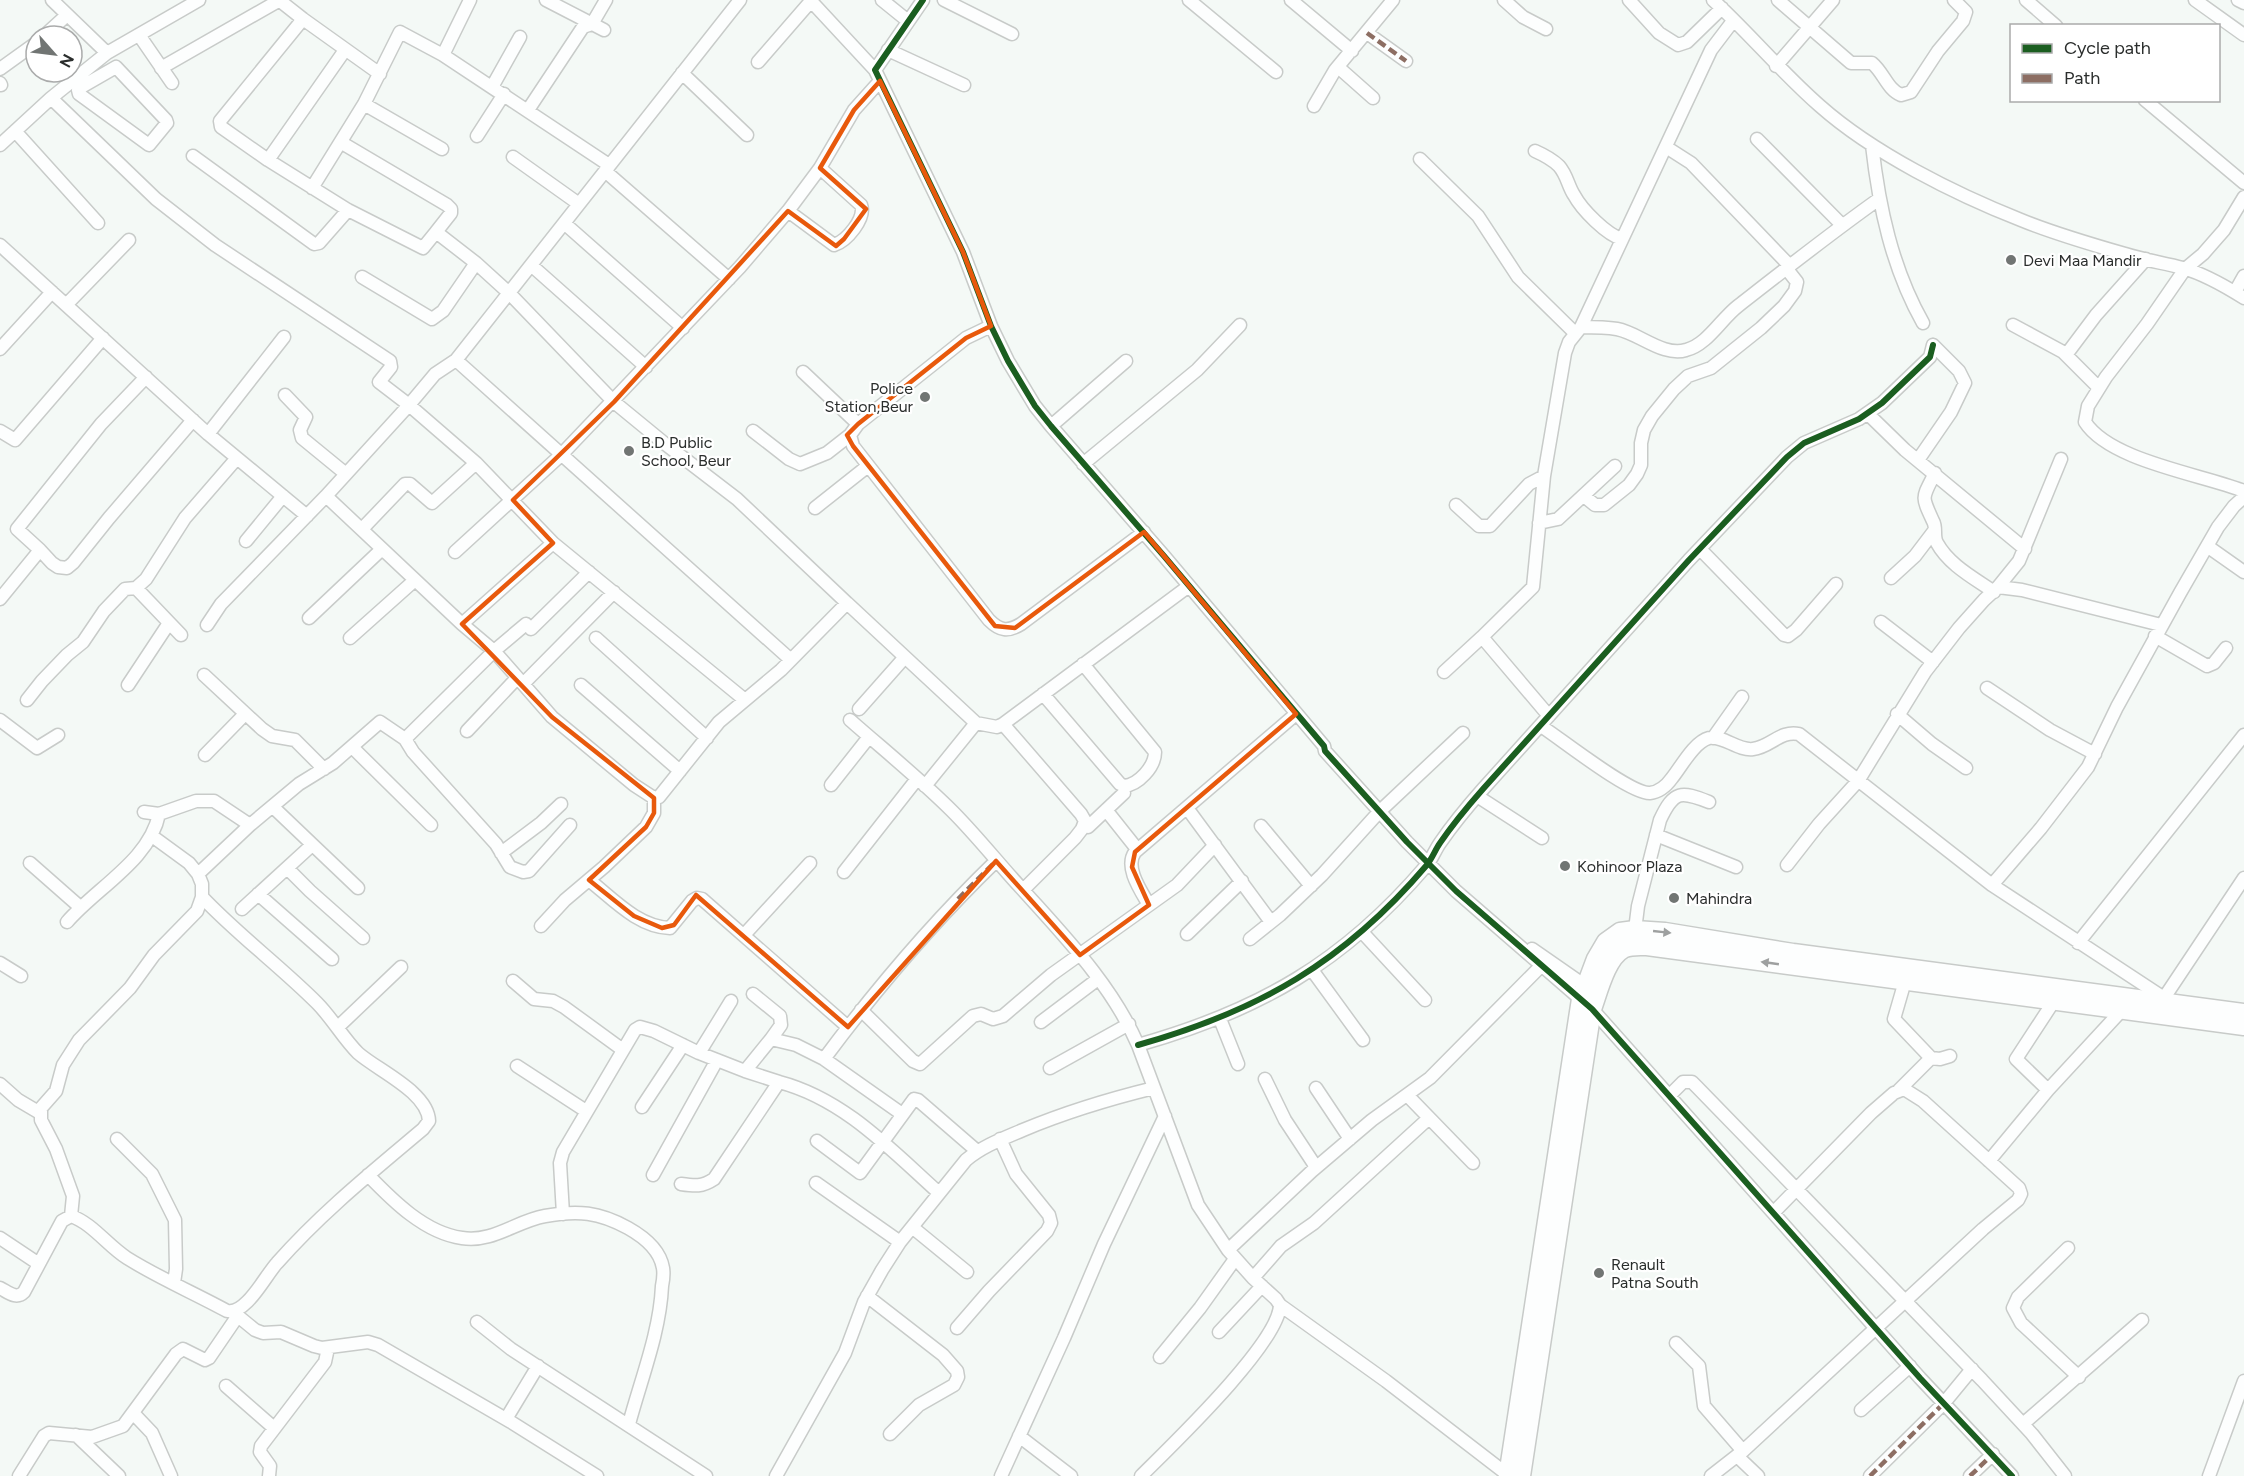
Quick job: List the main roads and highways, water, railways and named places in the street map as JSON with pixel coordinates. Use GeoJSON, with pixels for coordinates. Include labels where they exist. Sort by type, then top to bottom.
{"type":"FeatureCollection","features":[{"type":"Feature","properties":{"kind":"highway"},"geometry":{"type":"LineString","coordinates":[[1508,1476],[1596,958],[1606,942],[1620,932],[1635,930],[1665,932],[2054,1001],[2122,1010],[2160,1004],[2244,1026]]}},
{"type":"Feature","properties":{"kind":"highway"},"geometry":{"type":"LineString","coordinates":[[1589,997],[1612,959],[1622,949],[1647,946],[2244,1012]]}},
{"type":"Feature","properties":{"kind":"highway"},"geometry":{"type":"LineString","coordinates":[[1521,1476],[1556,1201]]}},
{"type":"Feature","properties":{"kind":"place","name":"Devi Maa Mandir"},"geometry":{"type":"Point","coordinates":[2011,260]}},
{"type":"Feature","properties":{"kind":"place","name":"Police Station,Beur"},"geometry":{"type":"Point","coordinates":[925,397]}},
{"type":"Feature","properties":{"kind":"place","name":"B.D Public School, Beur"},"geometry":{"type":"Point","coordinates":[629,451]}},
{"type":"Feature","properties":{"kind":"place","name":"Kohinoor Plaza"},"geometry":{"type":"Point","coordinates":[1565,866]}},
{"type":"Feature","properties":{"kind":"place","name":"Mahindra"},"geometry":{"type":"Point","coordinates":[1674,898]}},
{"type":"Feature","properties":{"kind":"place","name":"Renault Patna South"},"geometry":{"type":"Point","coordinates":[1599,1273]}}]}
